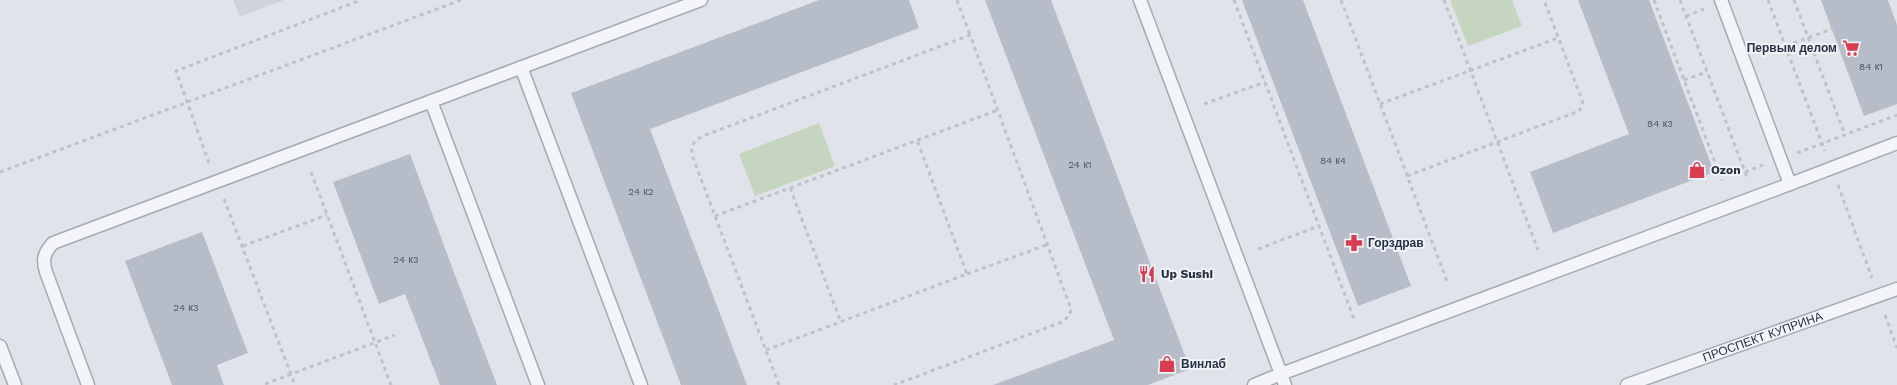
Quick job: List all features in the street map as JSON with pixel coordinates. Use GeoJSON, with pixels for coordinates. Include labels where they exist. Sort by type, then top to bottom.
{"type":"FeatureCollection","features":[{"type":"Feature","properties":{"kind":"lane"},"geometry":{"type":"LineString","coordinates":[[88,385],[43,260],[46,250],[53,243],[701,0]]}},
{"type":"Feature","properties":{"kind":"lane"},"geometry":{"type":"LineString","coordinates":[[1140,0],[1283,380]]}},
{"type":"Feature","properties":{"kind":"lane"},"geometry":{"type":"LineString","coordinates":[[1721,0],[1790,184]]}},
{"type":"Feature","properties":{"kind":"lane"},"geometry":{"type":"LineString","coordinates":[[521,68],[641,385]]}},
{"type":"Feature","properties":{"kind":"lane"},"geometry":{"type":"LineString","coordinates":[[431,101],[538,385]]}},
{"type":"Feature","properties":{"kind":"lane"},"geometry":{"type":"LineString","coordinates":[[1254,385],[1283,380],[1897,143]]}},
{"type":"Feature","properties":{"kind":"lane","name":"ПРОСПЕКТ КУПРИНА"},"geometry":{"type":"LineString","coordinates":[[1627,385],[1897,289]]}},
{"type":"Feature","properties":{"kind":"lane"},"geometry":{"type":"LineString","coordinates":[[0,346],[14,385]]}},
{"type":"Feature","properties":{"kind":"path"},"geometry":{"type":"LineString","coordinates":[[295,385],[243,246],[216,182],[176,71],[362,0]]}},
{"type":"Feature","properties":{"kind":"path"},"geometry":{"type":"LineString","coordinates":[[0,172],[461,0]]}},
{"type":"Feature","properties":{"kind":"path"},"geometry":{"type":"LineString","coordinates":[[894,385],[1062,322],[1069,316],[1071,302],[957,0]]}},
{"type":"Feature","properties":{"kind":"path"},"geometry":{"type":"LineString","coordinates":[[1234,0],[1354,319]]}},
{"type":"Feature","properties":{"kind":"path"},"geometry":{"type":"LineString","coordinates":[[1341,0],[1448,284]]}},
{"type":"Feature","properties":{"kind":"path"},"geometry":{"type":"LineString","coordinates":[[1444,0],[1538,250]]}},
{"type":"Feature","properties":{"kind":"path"},"geometry":{"type":"LineString","coordinates":[[1407,176],[1579,112],[1582,108],[1582,100],[1544,0]]}},
{"type":"Feature","properties":{"kind":"path"},"geometry":{"type":"LineString","coordinates":[[1654,0],[1722,181]]}},
{"type":"Feature","properties":{"kind":"path"},"geometry":{"type":"LineString","coordinates":[[1680,0],[1745,172]]}},
{"type":"Feature","properties":{"kind":"path"},"geometry":{"type":"LineString","coordinates":[[1768,0],[1822,143],[1897,115]]}},
{"type":"Feature","properties":{"kind":"path"},"geometry":{"type":"LineString","coordinates":[[1794,0],[1845,135]]}},
{"type":"Feature","properties":{"kind":"path"},"geometry":{"type":"LineString","coordinates":[[1786,46],[1832,29]]}},
{"type":"Feature","properties":{"kind":"path"},"geometry":{"type":"LineString","coordinates":[[779,385],[692,155],[694,141],[970,35]]}},
{"type":"Feature","properties":{"kind":"path"},"geometry":{"type":"LineString","coordinates":[[1380,104],[1558,38]]}},
{"type":"Feature","properties":{"kind":"path"},"geometry":{"type":"LineString","coordinates":[[1684,80],[1707,71]]}},
{"type":"Feature","properties":{"kind":"path"},"geometry":{"type":"LineString","coordinates":[[1204,104],[1265,82]]}},
{"type":"Feature","properties":{"kind":"path"},"geometry":{"type":"LineString","coordinates":[[715,216],[998,110]]}},
{"type":"Feature","properties":{"kind":"path"},"geometry":{"type":"LineString","coordinates":[[917,140],[967,274]]}},
{"type":"Feature","properties":{"kind":"path"},"geometry":{"type":"LineString","coordinates":[[1832,168],[1897,348]]}},
{"type":"Feature","properties":{"kind":"path"},"geometry":{"type":"LineString","coordinates":[[311,172],[391,385]]}},
{"type":"Feature","properties":{"kind":"path"},"geometry":{"type":"LineString","coordinates":[[790,188],[841,322]]}},
{"type":"Feature","properties":{"kind":"path"},"geometry":{"type":"LineString","coordinates":[[243,246],[327,215]]}},
{"type":"Feature","properties":{"kind":"path"},"geometry":{"type":"LineString","coordinates":[[1258,249],[1319,226]]}},
{"type":"Feature","properties":{"kind":"path"},"geometry":{"type":"LineString","coordinates":[[766,350],[1049,244]]}},
{"type":"Feature","properties":{"kind":"path"},"geometry":{"type":"LineString","coordinates":[[265,384],[395,335]]}},
{"type":"Feature","properties":{"kind":"shaded area"},"geometry":{"type":"Polygon","coordinates":[[[233,0],[284,0],[240,17],[233,0]]]}},
{"type":"Feature","properties":{"kind":"green space"},"geometry":{"type":"Polygon","coordinates":[[[1450,0],[1512,0],[1522,26],[1468,46],[1450,0]]]}},
{"type":"Feature","properties":{"kind":"green space"},"geometry":{"type":"Polygon","coordinates":[[[819,123],[835,166],[755,196],[739,154],[819,123]]]}},
{"type":"Feature","properties":{"kind":"building"},"geometry":{"type":"Polygon","coordinates":[[[819,0],[909,0],[919,28],[650,129],[747,385],[681,385],[571,93],[819,0]]]}},
{"type":"Feature","properties":{"kind":"building"},"geometry":{"type":"Polygon","coordinates":[[[985,0],[1051,0],[1190,369],[1148,385],[993,385],[1114,340],[985,0]]]}},
{"type":"Feature","properties":{"kind":"building"},"geometry":{"type":"Polygon","coordinates":[[[1242,0],[1303,0],[1411,286],[1358,306],[1242,0]]]}},
{"type":"Feature","properties":{"kind":"building"},"geometry":{"type":"Polygon","coordinates":[[[1578,0],[1649,0],[1714,172],[1553,233],[1530,172],[1629,134],[1578,0]]]}},
{"type":"Feature","properties":{"kind":"building"},"geometry":{"type":"Polygon","coordinates":[[[1821,0],[1888,0],[1897,25],[1897,104],[1864,116],[1821,0]]]}},
{"type":"Feature","properties":{"kind":"building"},"geometry":{"type":"Polygon","coordinates":[[[410,154],[497,385],[440,385],[405,294],[379,304],[333,182],[410,154]]]}},
{"type":"Feature","properties":{"kind":"building"},"geometry":{"type":"Polygon","coordinates":[[[202,232],[248,353],[217,365],[224,385],[172,385],[125,261],[202,232]]]}},
{"type":"Feature","properties":{"kind":"place","name":"Первым делом"},"geometry":{"type":"Point","coordinates":[1851,48]}},
{"type":"Feature","properties":{"kind":"place","name":"Ozon"},"geometry":{"type":"Point","coordinates":[1697,170]}},
{"type":"Feature","properties":{"kind":"place","name":"Горздрав"},"geometry":{"type":"Point","coordinates":[1354,243]}},
{"type":"Feature","properties":{"kind":"place","name":"Up Sushi"},"geometry":{"type":"Point","coordinates":[1147,274]}},
{"type":"Feature","properties":{"kind":"place","name":"Винлаб"},"geometry":{"type":"Point","coordinates":[1167,364]}}]}
